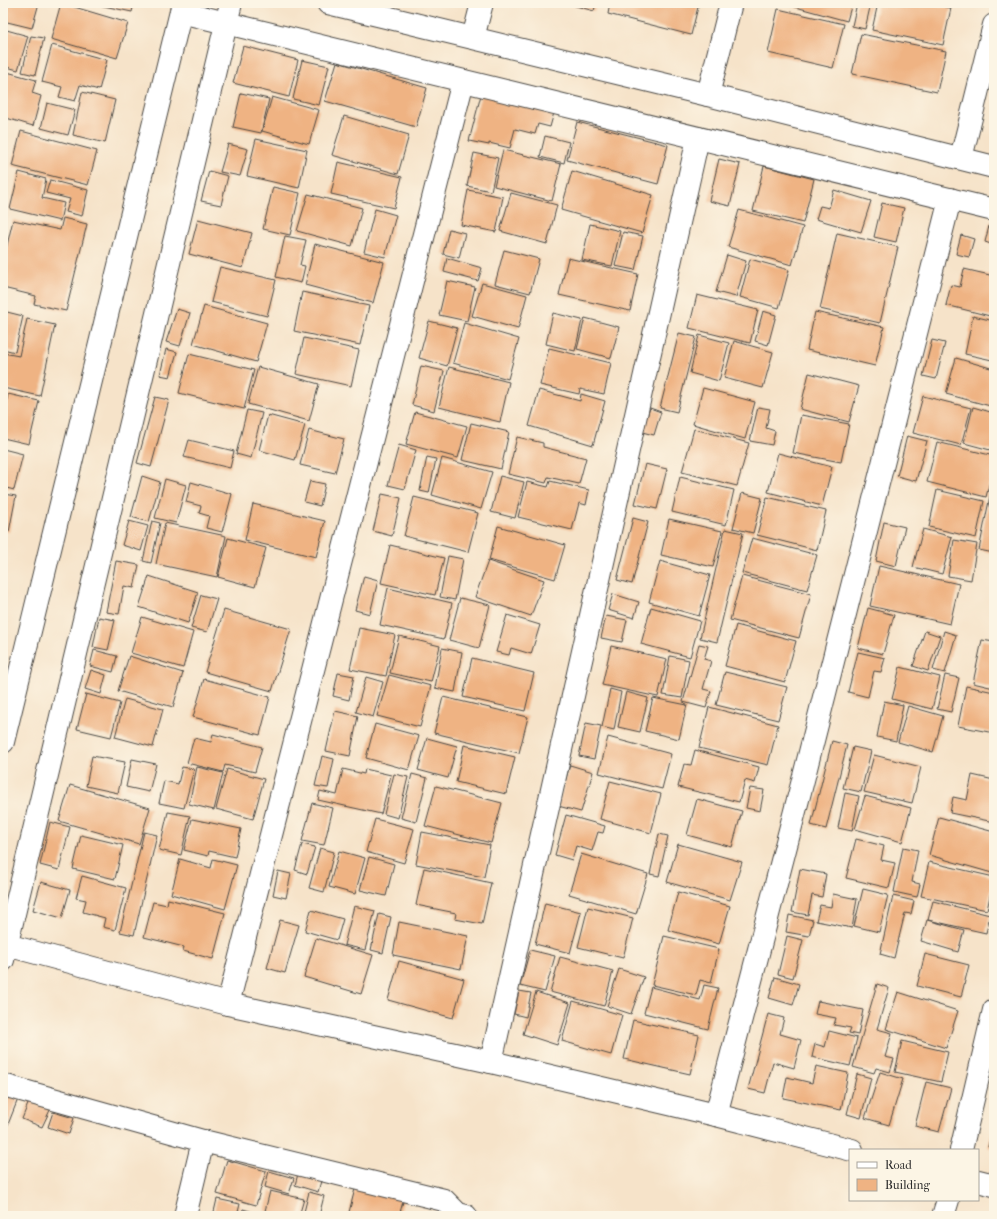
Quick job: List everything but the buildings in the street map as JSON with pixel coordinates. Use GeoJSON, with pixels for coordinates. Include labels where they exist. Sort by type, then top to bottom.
{"type":"FeatureCollection","features":[{"type":"Feature","properties":{"kind":"street"},"geometry":{"type":"LineString","coordinates":[[328,3],[708,95],[994,167]]}},
{"type":"Feature","properties":{"kind":"street"},"geometry":{"type":"LineString","coordinates":[[473,38],[482,3]]}},
{"type":"Feature","properties":{"kind":"street"},"geometry":{"type":"LineString","coordinates":[[708,95],[732,3]]}},
{"type":"Feature","properties":{"kind":"street"},"geometry":{"type":"LineString","coordinates":[[3,742],[182,8],[229,13],[463,81],[994,210]]}},
{"type":"Feature","properties":{"kind":"street"},"geometry":{"type":"LineString","coordinates":[[229,13],[4,950],[228,1004],[491,1062],[716,1115],[849,1149]]}},
{"type":"Feature","properties":{"kind":"street"},"geometry":{"type":"LineString","coordinates":[[961,158],[994,25]]}},
{"type":"Feature","properties":{"kind":"street"},"geometry":{"type":"LineString","coordinates":[[228,1004],[463,81]]}},
{"type":"Feature","properties":{"kind":"street"},"geometry":{"type":"LineString","coordinates":[[491,1062],[698,138]]}},
{"type":"Feature","properties":{"kind":"street"},"geometry":{"type":"LineString","coordinates":[[716,1115],[802,784],[950,199]]}},
{"type":"Feature","properties":{"kind":"street"},"geometry":{"type":"LineString","coordinates":[[961,1149],[994,1010]]}},
{"type":"Feature","properties":{"kind":"street"},"geometry":{"type":"LineString","coordinates":[[3,1085],[203,1141],[444,1200],[460,1215]]}},
{"type":"Feature","properties":{"kind":"street"},"geometry":{"type":"LineString","coordinates":[[185,1216],[203,1141]]}},
{"type":"Feature","properties":{"kind":"street"},"geometry":{"type":"LineString","coordinates":[[979,1181],[994,1185]]}},
{"type":"Feature","properties":{"kind":"street"},"geometry":{"type":"LineString","coordinates":[[943,1216],[948,1201]]}}]}
